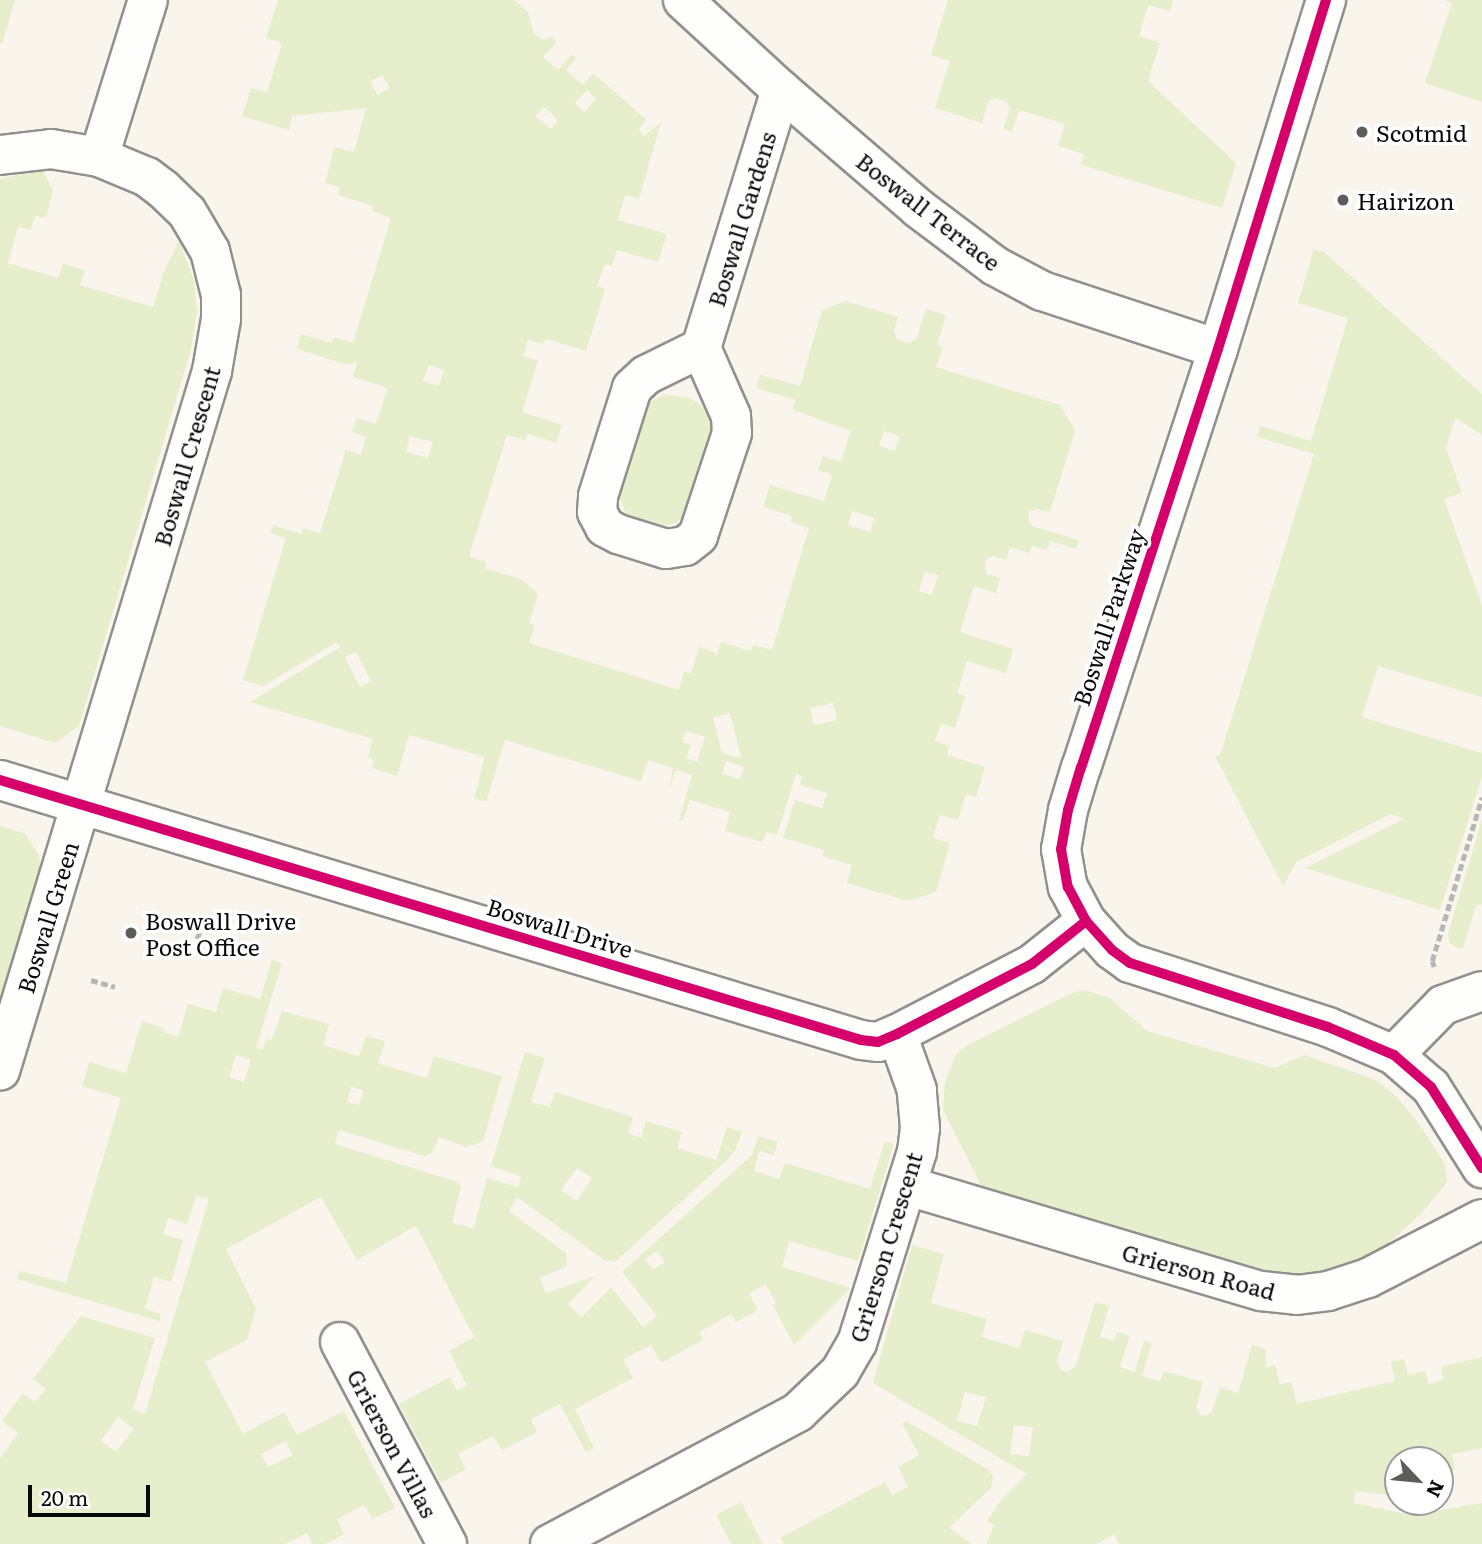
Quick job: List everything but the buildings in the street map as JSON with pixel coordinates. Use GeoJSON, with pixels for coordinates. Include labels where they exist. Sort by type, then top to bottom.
{"type":"FeatureCollection","features":[{"type":"Feature","properties":{"kind":"street"},"geometry":{"type":"LineString","coordinates":[[99,157],[148,0]]}},
{"type":"Feature","properties":{"kind":"street","name":"Boswall Terrace"},"geometry":{"type":"LineString","coordinates":[[683,0],[781,90],[918,208],[995,265],[1042,291],[1218,349]]}},
{"type":"Feature","properties":{"kind":"street","name":"Boswall Parkway"},"geometry":{"type":"LineString","coordinates":[[1326,0],[1218,349],[1068,810],[1061,849],[1068,887],[1086,921],[1112,950],[1130,963],[1328,1027],[1394,1055],[1415,1070],[1431,1087],[1482,1168]]}},
{"type":"Feature","properties":{"kind":"street","name":"Boswall Gardens"},"geometry":{"type":"LineString","coordinates":[[701,348],[781,90]]}},
{"type":"Feature","properties":{"kind":"street","name":"Boswall Crescent"},"geometry":{"type":"LineString","coordinates":[[0,155],[51,149],[99,157],[147,177],[187,212],[199,229],[214,262],[221,295],[221,319],[212,371],[82,804]]}},
{"type":"Feature","properties":{"kind":"street"},"geometry":{"type":"LineString","coordinates":[[701,348],[732,416],[732,433],[698,536],[685,546],[666,550],[605,527],[597,512],[598,496],[632,388],[646,375],[701,348]]}},
{"type":"Feature","properties":{"kind":"street","name":"Boswall Drive"},"geometry":{"type":"LineString","coordinates":[[0,780],[861,1040],[878,1042],[897,1034],[1032,964],[1086,921]]}},
{"type":"Feature","properties":{"kind":"street","name":"Boswall Green"},"geometry":{"type":"LineString","coordinates":[[0,1071],[82,804]]}},
{"type":"Feature","properties":{"kind":"street"},"geometry":{"type":"LineString","coordinates":[[1394,1055],[1443,1005],[1482,991]]}},
{"type":"Feature","properties":{"kind":"street","name":"Grierson Crescent"},"geometry":{"type":"LineString","coordinates":[[550,1544],[798,1412],[828,1386],[857,1343],[908,1186],[920,1128],[917,1090],[897,1034]]}},
{"type":"Feature","properties":{"kind":"street","name":"Grierson Road"},"geometry":{"type":"LineString","coordinates":[[908,1186],[1261,1291],[1297,1295],[1328,1291],[1368,1278],[1482,1219]]}},
{"type":"Feature","properties":{"kind":"street","name":"Grierson Villas"},"geometry":{"type":"LineString","coordinates":[[340,1342],[447,1544]]}},
{"type":"Feature","properties":{"kind":"path"},"geometry":{"type":"LineString","coordinates":[[1443,1005],[1433,961],[1482,797]]}},
{"type":"Feature","properties":{"kind":"path"},"geometry":{"type":"LineString","coordinates":[[197,939],[202,922]]}},
{"type":"Feature","properties":{"kind":"path"},"geometry":{"type":"LineString","coordinates":[[92,981],[114,988]]}},
{"type":"Feature","properties":{"kind":"green space"},"geometry":{"type":"Polygon","coordinates":[[[0,0],[15,0],[2,44],[0,43],[0,0]]]}},
{"type":"Feature","properties":{"kind":"green space"},"geometry":{"type":"Polygon","coordinates":[[[278,0],[514,0],[528,12],[534,34],[544,40],[551,36],[557,42],[543,57],[558,70],[572,54],[576,58],[566,70],[583,85],[593,73],[646,119],[639,130],[644,136],[661,122],[639,199],[625,195],[618,220],[667,234],[658,262],[617,250],[612,266],[605,264],[597,286],[605,289],[586,351],[546,339],[543,344],[528,340],[523,356],[538,361],[522,412],[562,425],[556,443],[528,434],[525,440],[507,435],[469,556],[487,562],[485,568],[521,579],[538,594],[529,623],[535,626],[529,643],[679,690],[684,672],[691,673],[699,647],[714,652],[716,657],[721,642],[751,651],[753,645],[772,650],[809,528],[791,522],[792,516],[763,507],[770,485],[824,501],[832,475],[818,470],[823,456],[841,462],[851,431],[793,410],[795,400],[756,388],[760,375],[800,386],[822,310],[846,301],[898,317],[894,331],[897,339],[909,343],[917,338],[926,309],[946,315],[937,345],[943,347],[936,367],[1060,405],[1075,431],[1050,512],[1037,509],[1029,512],[1028,518],[1032,526],[1079,540],[1077,549],[1050,541],[1047,550],[1032,546],[1029,553],[1010,547],[1006,560],[992,556],[985,560],[986,574],[1000,578],[996,593],[974,586],[960,632],[1013,649],[1006,673],[967,661],[957,693],[965,696],[955,728],[941,724],[935,741],[949,746],[947,755],[985,767],[976,797],[966,794],[958,820],[940,815],[933,838],[950,843],[936,892],[908,901],[847,883],[852,865],[822,856],[824,850],[783,838],[795,800],[822,808],[827,793],[800,785],[802,776],[796,774],[777,835],[766,832],[762,842],[725,831],[730,812],[690,800],[683,821],[679,820],[692,775],[676,770],[669,790],[673,768],[648,760],[641,781],[505,740],[486,802],[474,798],[485,757],[409,735],[397,776],[372,768],[374,760],[368,757],[373,739],[250,702],[340,647],[337,642],[263,686],[243,680],[286,538],[270,533],[273,525],[301,534],[303,528],[320,533],[346,450],[361,455],[366,437],[352,432],[357,418],[376,424],[388,388],[353,377],[357,361],[348,365],[297,349],[301,334],[332,343],[334,337],[353,343],[391,218],[372,211],[373,206],[338,195],[340,187],[325,183],[334,147],[354,152],[366,108],[292,116],[289,130],[242,116],[251,88],[267,92],[282,43],[266,38],[278,0]],[[382,75],[370,82],[378,95],[390,88],[382,75]],[[587,90],[575,103],[584,112],[596,99],[587,90]],[[544,107],[535,116],[551,129],[558,120],[544,107]],[[429,365],[423,381],[439,386],[444,370],[429,365]],[[884,431],[879,446],[895,451],[900,436],[884,431]],[[410,436],[406,452],[428,458],[433,442],[410,436]],[[852,511],[848,525],[870,532],[874,518],[852,511]],[[925,572],[919,591],[932,595],[938,575],[925,572]],[[356,652],[345,657],[360,687],[371,681],[356,652]],[[833,703],[810,708],[814,725],[837,720],[833,703]],[[730,713],[713,718],[722,753],[740,758],[730,713]],[[686,731],[682,742],[691,745],[686,758],[697,762],[705,737],[686,731]],[[726,761],[722,774],[740,779],[744,767],[726,761]]]}},
{"type":"Feature","properties":{"kind":"green space"},"geometry":{"type":"Polygon","coordinates":[[[948,0],[1173,0],[1170,11],[1148,5],[1139,36],[1160,43],[1148,81],[1236,163],[1222,208],[1081,165],[1084,154],[1058,146],[1065,124],[1019,110],[1012,132],[1003,129],[1010,109],[1006,101],[995,98],[988,102],[982,123],[935,108],[950,61],[931,55],[948,0]]]}},
{"type":"Feature","properties":{"kind":"green space"},"geometry":{"type":"Polygon","coordinates":[[[1444,0],[1482,0],[1482,102],[1425,83],[1452,3],[1444,0]]]}},
{"type":"Feature","properties":{"kind":"green space"},"geometry":{"type":"Polygon","coordinates":[[[42,169],[53,191],[46,218],[35,216],[31,230],[18,227],[8,263],[58,278],[63,264],[85,270],[80,285],[153,307],[164,271],[179,241],[194,280],[197,312],[191,349],[79,726],[55,743],[0,726],[0,179],[42,169]]]}},
{"type":"Feature","properties":{"kind":"green space"},"geometry":{"type":"Polygon","coordinates":[[[1314,249],[1324,252],[1482,394],[1482,435],[1455,418],[1446,448],[1462,493],[1444,499],[1482,605],[1482,697],[1378,666],[1362,717],[1482,753],[1482,777],[1440,910],[1305,868],[1404,819],[1391,814],[1296,862],[1283,886],[1215,756],[1220,755],[1223,746],[1314,454],[1257,437],[1260,426],[1311,441],[1348,318],[1298,303],[1314,249]]]}},
{"type":"Feature","properties":{"kind":"green space"},"geometry":{"type":"Polygon","coordinates":[[[664,394],[691,398],[703,407],[711,421],[712,434],[687,513],[676,523],[654,528],[634,521],[626,513],[619,495],[644,406],[664,394]]]}},
{"type":"Feature","properties":{"kind":"green space"},"geometry":{"type":"Polygon","coordinates":[[[1482,819],[1482,904],[1476,906],[1463,948],[1457,948],[1450,943],[1448,934],[1482,819]]]}},
{"type":"Feature","properties":{"kind":"green space"},"geometry":{"type":"Polygon","coordinates":[[[0,826],[26,834],[39,856],[41,879],[0,1005],[0,826]]]}},
{"type":"Feature","properties":{"kind":"green space"},"geometry":{"type":"Polygon","coordinates":[[[272,960],[282,963],[256,1048],[263,1050],[266,1039],[272,1040],[282,1011],[329,1024],[323,1045],[359,1056],[366,1036],[385,1041],[378,1063],[427,1078],[434,1056],[502,1076],[483,1142],[465,1147],[439,1137],[432,1153],[424,1156],[339,1130],[335,1144],[458,1182],[461,1187],[452,1223],[474,1228],[487,1178],[518,1187],[521,1176],[491,1166],[525,1052],[545,1058],[531,1102],[550,1107],[555,1092],[633,1117],[628,1133],[641,1138],[646,1121],[682,1132],[677,1148],[716,1160],[727,1127],[742,1132],[735,1151],[726,1161],[615,1262],[604,1260],[517,1197],[509,1211],[566,1253],[567,1266],[540,1278],[546,1293],[595,1276],[568,1304],[581,1317],[611,1287],[643,1327],[657,1316],[622,1272],[752,1155],[758,1136],[778,1142],[774,1155],[759,1151],[754,1171],[779,1179],[785,1163],[870,1189],[885,1141],[894,1144],[858,1261],[789,1241],[782,1267],[851,1288],[794,1345],[773,1305],[776,1303],[766,1284],[749,1294],[758,1310],[736,1322],[731,1314],[699,1332],[703,1340],[661,1363],[651,1345],[623,1359],[633,1378],[575,1409],[594,1448],[586,1452],[560,1404],[531,1419],[537,1432],[502,1450],[493,1436],[458,1454],[466,1469],[441,1483],[399,1404],[450,1377],[457,1391],[467,1386],[449,1351],[474,1337],[416,1226],[357,1260],[321,1197],[226,1249],[256,1309],[247,1340],[205,1362],[243,1434],[284,1412],[297,1435],[344,1411],[395,1508],[373,1519],[364,1505],[337,1519],[344,1534],[326,1544],[313,1544],[307,1533],[286,1544],[0,1544],[0,1458],[18,1433],[2,1421],[23,1393],[35,1402],[46,1389],[33,1379],[81,1316],[155,1338],[133,1409],[145,1414],[209,1199],[196,1196],[187,1224],[168,1218],[163,1234],[183,1240],[171,1282],[154,1277],[145,1309],[161,1314],[159,1321],[17,1279],[20,1271],[66,1283],[121,1098],[82,1086],[89,1062],[126,1073],[142,1021],[164,1028],[163,1032],[178,1037],[188,1004],[216,1012],[223,988],[260,999],[272,960]],[[236,1055],[229,1077],[244,1082],[251,1060],[236,1055]],[[351,1087],[347,1102],[359,1105],[364,1090],[351,1087]],[[577,1168],[561,1190],[577,1201],[592,1178],[577,1168]],[[657,1251],[645,1259],[653,1270],[665,1262],[657,1251]],[[118,1417],[101,1441],[116,1452],[134,1429],[118,1417]],[[286,1441],[261,1454],[268,1467],[293,1455],[286,1441]]]}},
{"type":"Feature","properties":{"kind":"green space"},"geometry":{"type":"Polygon","coordinates":[[[1084,990],[1110,998],[1147,1031],[1275,1068],[1304,1055],[1374,1079],[1394,1094],[1420,1125],[1445,1164],[1447,1182],[1422,1213],[1373,1257],[1302,1283],[991,1197],[982,1187],[943,1110],[945,1082],[956,1054],[966,1046],[1070,994],[1084,990]]]}},
{"type":"Feature","properties":{"kind":"green space"},"geometry":{"type":"Polygon","coordinates":[[[912,1245],[944,1254],[931,1303],[987,1319],[982,1337],[1019,1348],[1025,1330],[1063,1341],[1057,1361],[1061,1370],[1068,1372],[1076,1366],[1095,1302],[1109,1306],[1100,1337],[1114,1341],[1117,1332],[1130,1336],[1120,1367],[1135,1372],[1144,1341],[1152,1343],[1142,1376],[1160,1381],[1164,1371],[1203,1382],[1196,1407],[1200,1414],[1205,1416],[1212,1412],[1220,1387],[1238,1393],[1252,1345],[1266,1349],[1266,1367],[1275,1365],[1280,1384],[1291,1382],[1297,1404],[1395,1381],[1391,1362],[1404,1359],[1408,1375],[1425,1371],[1429,1384],[1443,1380],[1441,1367],[1482,1357],[1482,1448],[1454,1454],[1454,1446],[1384,1446],[1384,1494],[1355,1491],[1354,1503],[1384,1509],[1384,1516],[1454,1516],[1454,1508],[1482,1503],[1482,1544],[1119,1544],[1114,1535],[1096,1544],[986,1544],[994,1525],[987,1521],[1001,1500],[1027,1474],[873,1383],[912,1245]],[[965,1392],[957,1421],[977,1426],[986,1397],[965,1392]],[[1014,1425],[1010,1454],[1029,1456],[1033,1427],[1014,1425]]]}},
{"type":"Feature","properties":{"kind":"green space"},"geometry":{"type":"Polygon","coordinates":[[[906,1421],[989,1470],[993,1476],[991,1488],[949,1528],[972,1544],[784,1544],[780,1538],[885,1482],[892,1495],[908,1487],[898,1467],[919,1455],[902,1423],[906,1421]]]}},
{"type":"Feature","properties":{"kind":"green space"},"geometry":{"type":"Polygon","coordinates":[[[741,1502],[763,1544],[731,1544],[716,1515],[741,1502]]]}},
{"type":"Feature","properties":{"kind":"cycle path"},"geometry":{"type":"LineString","coordinates":[[1326,0],[1218,349],[1081,767],[1068,810],[1061,849],[1068,887],[1086,921],[1112,950],[1130,963],[1328,1027],[1394,1055],[1431,1087],[1482,1168]]}},
{"type":"Feature","properties":{"kind":"cycle path"},"geometry":{"type":"LineString","coordinates":[[0,780],[861,1040],[878,1042],[897,1034],[1032,964],[1086,921]]}},
{"type":"Feature","properties":{"kind":"place","name":"Scotmid"},"geometry":{"type":"Point","coordinates":[1362,132]}},
{"type":"Feature","properties":{"kind":"place","name":"Hairizon"},"geometry":{"type":"Point","coordinates":[1343,200]}},
{"type":"Feature","properties":{"kind":"place","name":"Boswall Drive Post Office"},"geometry":{"type":"Point","coordinates":[131,933]}}]}
